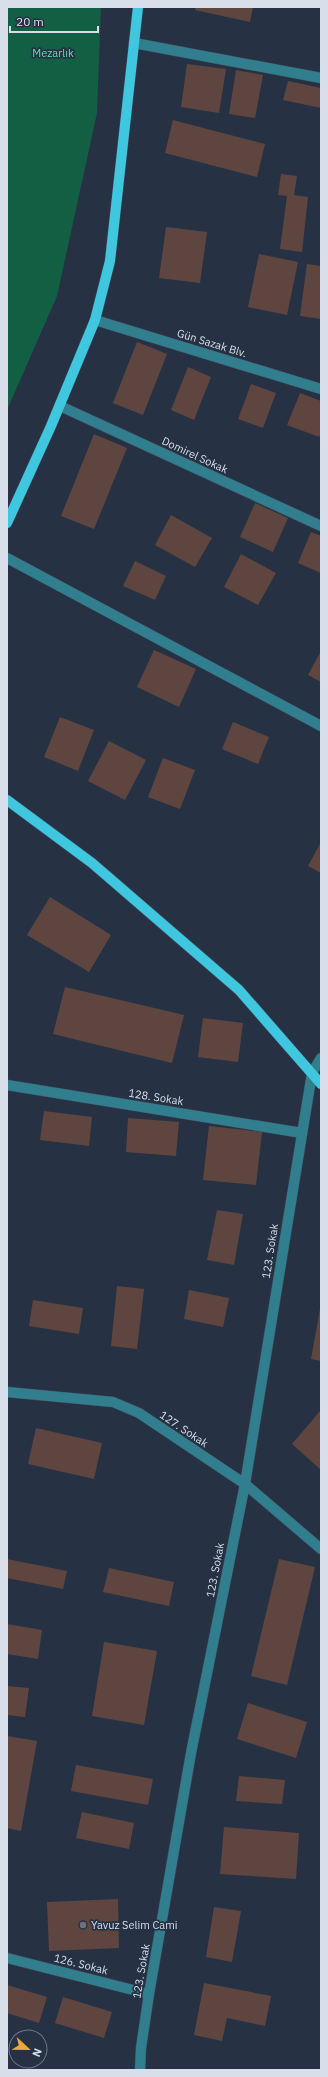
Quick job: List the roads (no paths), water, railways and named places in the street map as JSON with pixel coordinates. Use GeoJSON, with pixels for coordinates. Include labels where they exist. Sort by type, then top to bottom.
{"type":"FeatureCollection","features":[{"type":"Feature","properties":{"kind":"main road"},"geometry":{"type":"LineString","coordinates":[[7,522],[60,406],[95,320],[110,262],[138,7]]}},
{"type":"Feature","properties":{"kind":"main road"},"geometry":{"type":"LineString","coordinates":[[7,800],[92,863],[239,990],[321,1084]]}},
{"type":"Feature","properties":{"kind":"street"},"geometry":{"type":"LineString","coordinates":[[134,43],[321,78]]}},
{"type":"Feature","properties":{"kind":"street","name":"Gün Sazak Blv."},"geometry":{"type":"LineString","coordinates":[[95,320],[321,389]]}},
{"type":"Feature","properties":{"kind":"street","name":"Domirel Sokak"},"geometry":{"type":"LineString","coordinates":[[60,406],[321,526]]}},
{"type":"Feature","properties":{"kind":"street"},"geometry":{"type":"LineString","coordinates":[[7,558],[321,726]]}},
{"type":"Feature","properties":{"kind":"street"},"geometry":{"type":"LineString","coordinates":[[312,1073],[321,1058]]}},
{"type":"Feature","properties":{"kind":"street","name":"123. Sokak"},"geometry":{"type":"LineString","coordinates":[[140,2070],[141,2048],[148,1994],[191,1752],[244,1484],[312,1073]]}},
{"type":"Feature","properties":{"kind":"street","name":"128. Sokak"},"geometry":{"type":"LineString","coordinates":[[7,1085],[302,1133]]}},
{"type":"Feature","properties":{"kind":"street","name":"127. Sokak"},"geometry":{"type":"LineString","coordinates":[[7,1392],[113,1402],[139,1413],[244,1484],[321,1549]]}},
{"type":"Feature","properties":{"kind":"street","name":"126. Sokak"},"geometry":{"type":"LineString","coordinates":[[7,1958],[148,1994]]}},
{"type":"Feature","properties":{"kind":"place","name":"Yavuz Selim Cami"},"geometry":{"type":"Point","coordinates":[83,1925]}},
{"type":"Feature","properties":{"kind":"park label","name":"Mezarlık"},"geometry":{"type":"Point","coordinates":[53,53]}}]}
